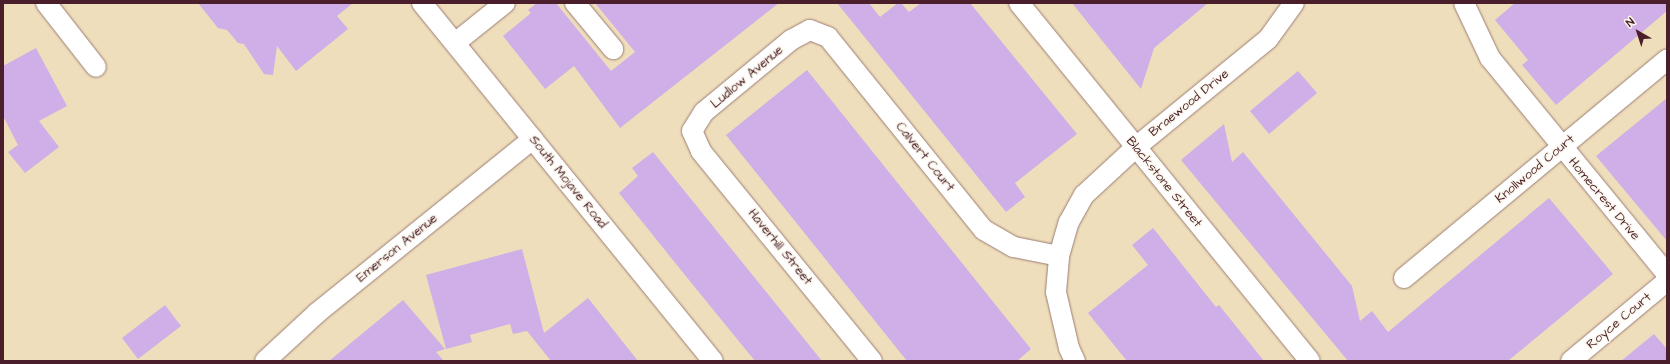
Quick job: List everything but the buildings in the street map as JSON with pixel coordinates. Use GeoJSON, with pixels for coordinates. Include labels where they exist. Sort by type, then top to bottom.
{"type":"FeatureCollection","features":[{"type":"Feature","properties":{"kind":"street"},"geometry":{"type":"LineString","coordinates":[[46,3],[96,67]]}},
{"type":"Feature","properties":{"kind":"street","name":"South Mojave Road"},"geometry":{"type":"LineString","coordinates":[[422,3],[713,361]]}},
{"type":"Feature","properties":{"kind":"street"},"geometry":{"type":"LineString","coordinates":[[455,43],[505,3]]}},
{"type":"Feature","properties":{"kind":"street"},"geometry":{"type":"LineString","coordinates":[[575,3],[613,49]]}},
{"type":"Feature","properties":{"kind":"street","name":"Blackstone Street"},"geometry":{"type":"LineString","coordinates":[[1019,3],[1310,361]]}},
{"type":"Feature","properties":{"kind":"street","name":"Braewood Drive"},"geometry":{"type":"LineString","coordinates":[[1075,361],[1069,348],[1056,292],[1060,256],[1069,222],[1084,195],[1136,147],[1268,39],[1294,3]]}},
{"type":"Feature","properties":{"kind":"street","name":"Homecrest Drive"},"geometry":{"type":"LineString","coordinates":[[1466,4],[1490,58],[1667,274]]}},
{"type":"Feature","properties":{"kind":"street","name":"Ludlow Avenue"},"geometry":{"type":"LineString","coordinates":[[692,131],[704,112],[791,40],[810,30]]}},
{"type":"Feature","properties":{"kind":"street","name":"Calvert Court"},"geometry":{"type":"LineString","coordinates":[[810,30],[828,37],[984,230],[1014,247],[1060,256]]}},
{"type":"Feature","properties":{"kind":"street","name":"Knollwood Court"},"geometry":{"type":"LineString","coordinates":[[1404,278],[1667,60]]}},
{"type":"Feature","properties":{"kind":"street","name":"Haverhill Street"},"geometry":{"type":"LineString","coordinates":[[692,131],[701,151],[872,361]]}},
{"type":"Feature","properties":{"kind":"street","name":"Emerson Avenue"},"geometry":{"type":"LineString","coordinates":[[265,361],[317,313],[533,139]]}},
{"type":"Feature","properties":{"kind":"street","name":"Royce Court"},"geometry":{"type":"LineString","coordinates":[[1571,361],[1667,281]]}}]}
